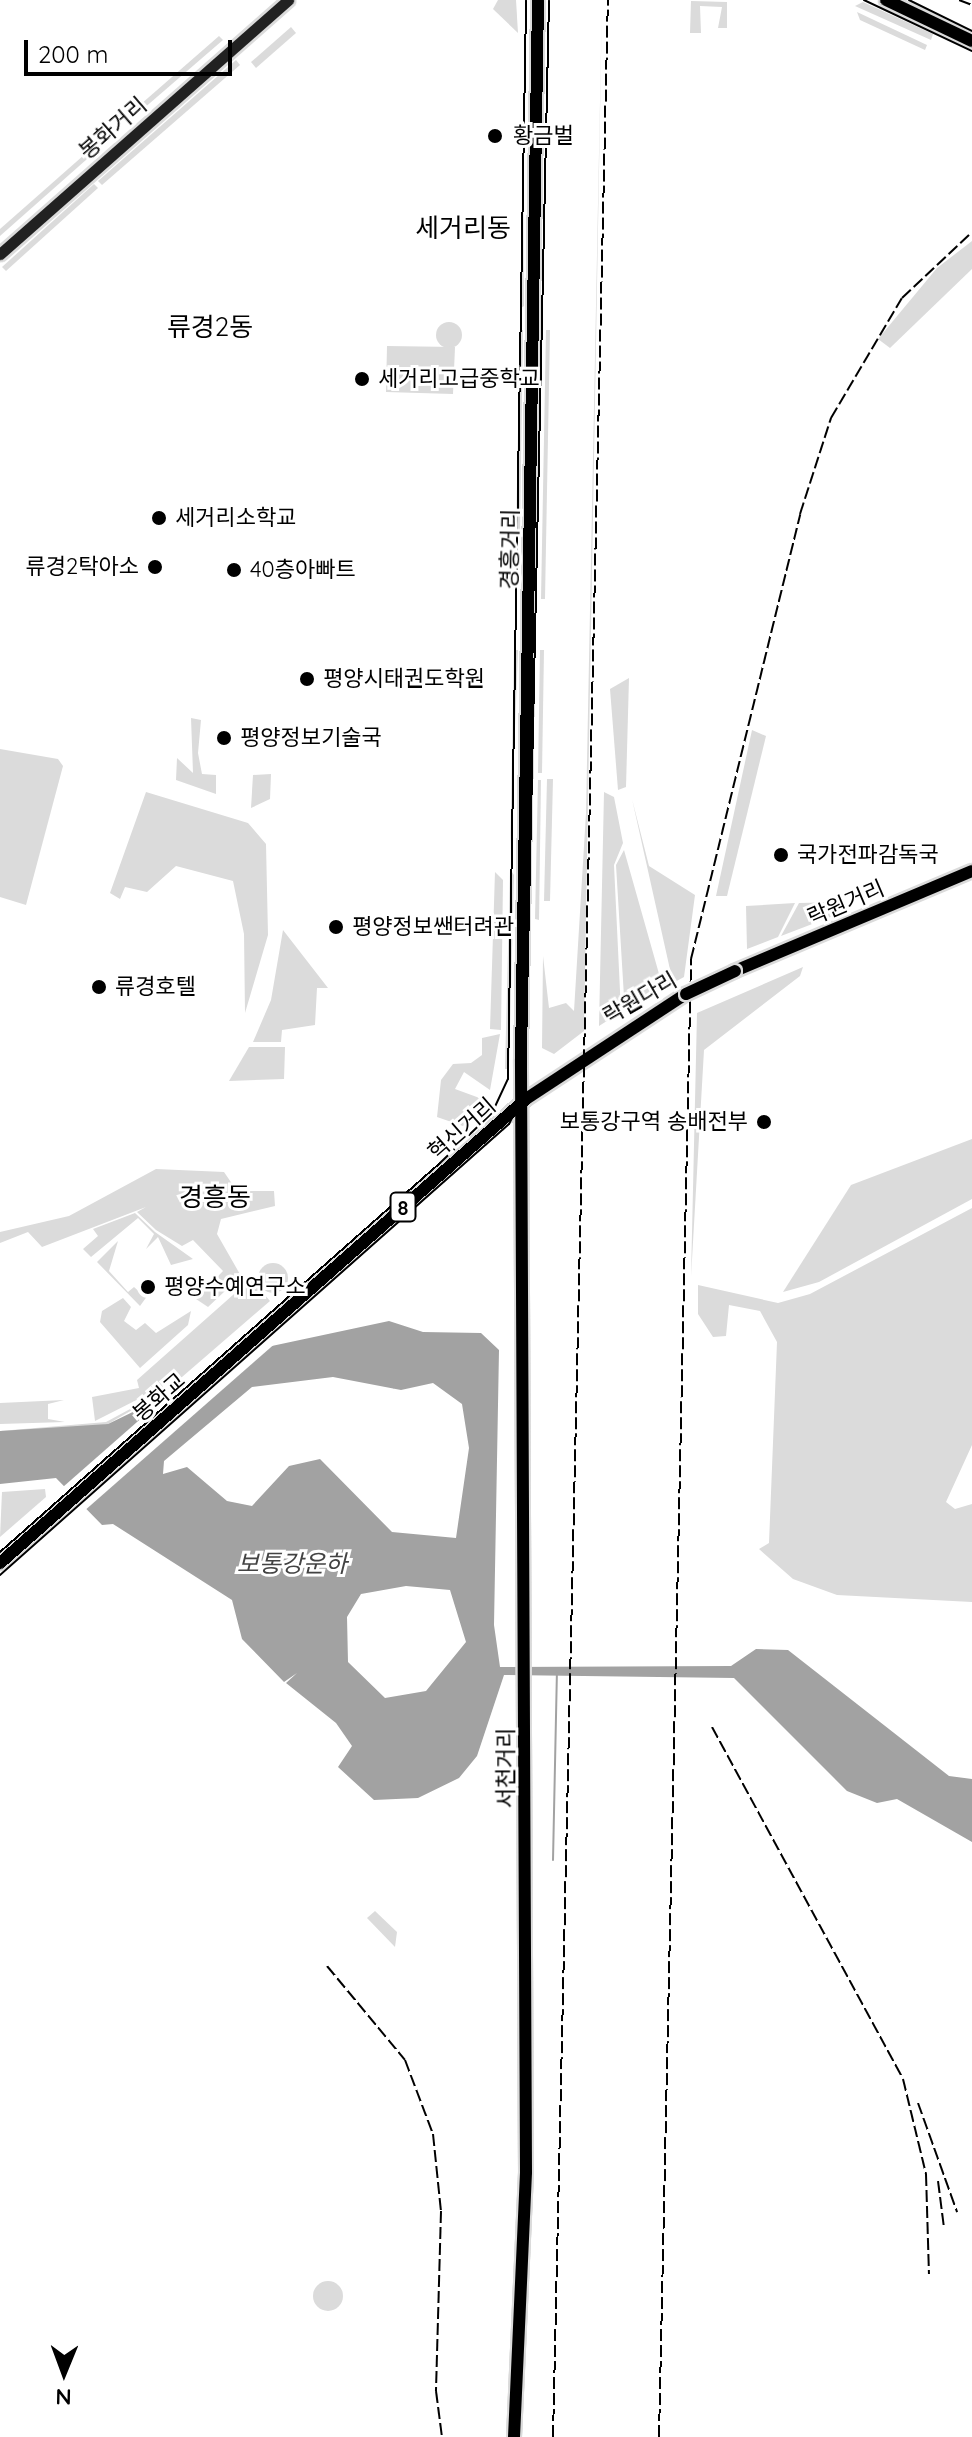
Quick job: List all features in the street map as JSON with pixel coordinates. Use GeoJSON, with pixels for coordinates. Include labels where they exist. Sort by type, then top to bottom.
{"type":"FeatureCollection","features":[{"type":"Feature","properties":{"kind":"main road","name":"봉화거리"},"geometry":{"type":"LineString","coordinates":[[0,254],[288,0]]}},
{"type":"Feature","properties":{"kind":"main road","name":"경흥거리"},"geometry":{"type":"LineString","coordinates":[[526,1099],[521,1059],[538,0]]}},
{"type":"Feature","properties":{"kind":"main road"},"geometry":{"type":"LineString","coordinates":[[886,0],[972,41]]}},
{"type":"Feature","properties":{"kind":"main road","name":"락원거리"},"geometry":{"type":"LineString","coordinates":[[735,971],[972,871]]}},
{"type":"Feature","properties":{"kind":"main road","name":"락원다리"},"geometry":{"type":"LineString","coordinates":[[526,1099],[568,1066],[686,994],[735,971]]}},
{"type":"Feature","properties":{"kind":"main road","name":"혁신거리"},"geometry":{"type":"LineString","coordinates":[[281,1316],[526,1099]]}},
{"type":"Feature","properties":{"kind":"main road","name":"서천거리"},"geometry":{"type":"LineString","coordinates":[[514,2437],[526,2253],[526,1099]]}},
{"type":"Feature","properties":{"kind":"main road","name":"봉화교"},"geometry":{"type":"LineString","coordinates":[[0,1563],[281,1316]]}},
{"type":"Feature","properties":{"kind":"shaded area"},"geometry":{"type":"Polygon","coordinates":[[[498,0],[516,0],[518,33],[493,9],[498,0]]]}},
{"type":"Feature","properties":{"kind":"shaded area"},"geometry":{"type":"Polygon","coordinates":[[[602,0],[584,1031],[554,1054],[542,1048],[543,956],[549,1008],[566,1003],[574,1011],[586,813],[602,0]]]}},
{"type":"Feature","properties":{"kind":"shaded area"},"geometry":{"type":"Polygon","coordinates":[[[691,1],[727,2],[727,28],[718,28],[722,7],[700,6],[701,33],[690,33],[691,1]]]}},
{"type":"Feature","properties":{"kind":"shaded area"},"geometry":{"type":"Polygon","coordinates":[[[863,2],[933,34],[931,40],[855,6],[863,2]]]}},
{"type":"Feature","properties":{"kind":"shaded area"},"geometry":{"type":"Polygon","coordinates":[[[857,12],[927,45],[925,50],[860,20],[857,12]]]}},
{"type":"Feature","properties":{"kind":"shaded area"},"geometry":{"type":"Polygon","coordinates":[[[291,27],[296,33],[256,68],[251,62],[291,27]]]}},
{"type":"Feature","properties":{"kind":"shaded area"},"geometry":{"type":"Polygon","coordinates":[[[219,36],[223,40],[128,122],[125,118],[219,36]]]}},
{"type":"Feature","properties":{"kind":"shaded area"},"geometry":{"type":"Polygon","coordinates":[[[236,60],[240,65],[102,185],[98,181],[236,60]]]}},
{"type":"Feature","properties":{"kind":"shaded area"},"geometry":{"type":"Polygon","coordinates":[[[101,140],[104,144],[0,236],[0,229],[101,140]]]}},
{"type":"Feature","properties":{"kind":"shaded area"},"geometry":{"type":"Polygon","coordinates":[[[523,163],[524,306],[521,308],[523,163]]]}},
{"type":"Feature","properties":{"kind":"shaded area"},"geometry":{"type":"Polygon","coordinates":[[[94,184],[98,188],[6,271],[2,267],[94,184]]]}},
{"type":"Feature","properties":{"kind":"shaded area"},"geometry":{"type":"Polygon","coordinates":[[[972,241],[972,269],[890,348],[878,339],[937,268],[972,241]]]}},
{"type":"Feature","properties":{"kind":"shaded area"},"geometry":{"type":"Polygon","coordinates":[[[449,322],[458,326],[462,335],[458,344],[449,348],[440,344],[436,335],[440,326],[449,322]]]}},
{"type":"Feature","properties":{"kind":"shaded area"},"geometry":{"type":"Polygon","coordinates":[[[520,330],[523,330],[520,533],[516,533],[520,330]]]}},
{"type":"Feature","properties":{"kind":"shaded area"},"geometry":{"type":"Polygon","coordinates":[[[546,330],[550,330],[545,599],[541,599],[546,330]]]}},
{"type":"Feature","properties":{"kind":"shaded area"},"geometry":{"type":"Polygon","coordinates":[[[387,346],[455,347],[453,394],[386,392],[387,346]]]}},
{"type":"Feature","properties":{"kind":"shaded area"},"geometry":{"type":"Polygon","coordinates":[[[514,650],[518,650],[510,859],[514,650]]]}},
{"type":"Feature","properties":{"kind":"shaded area"},"geometry":{"type":"Polygon","coordinates":[[[540,650],[544,650],[542,773],[538,773],[540,650]]]}},
{"type":"Feature","properties":{"kind":"shaded area"},"geometry":{"type":"Polygon","coordinates":[[[629,678],[626,787],[618,790],[610,689],[629,678]]]}},
{"type":"Feature","properties":{"kind":"shaded area"},"geometry":{"type":"Polygon","coordinates":[[[191,718],[201,720],[198,753],[202,774],[216,775],[216,794],[176,780],[177,758],[193,773],[191,718]]]}},
{"type":"Feature","properties":{"kind":"shaded area"},"geometry":{"type":"Polygon","coordinates":[[[752,730],[766,736],[727,896],[716,896],[752,730]]]}},
{"type":"Feature","properties":{"kind":"shaded area"},"geometry":{"type":"Polygon","coordinates":[[[0,749],[58,759],[63,766],[26,905],[0,897],[0,749]]]}},
{"type":"Feature","properties":{"kind":"shaded area"},"geometry":{"type":"Polygon","coordinates":[[[271,774],[270,799],[251,808],[253,775],[271,774]]]}},
{"type":"Feature","properties":{"kind":"shaded area"},"geometry":{"type":"Polygon","coordinates":[[[547,779],[553,779],[550,901],[544,901],[547,779]]]}},
{"type":"Feature","properties":{"kind":"shaded area"},"geometry":{"type":"Polygon","coordinates":[[[538,780],[541,780],[539,920],[535,919],[538,780]]]}},
{"type":"Feature","properties":{"kind":"shaded area"},"geometry":{"type":"Polygon","coordinates":[[[146,792],[248,823],[266,844],[268,935],[245,1013],[244,934],[233,881],[176,866],[147,892],[125,887],[120,899],[110,893],[146,792]]]}},
{"type":"Feature","properties":{"kind":"shaded area"},"geometry":{"type":"Polygon","coordinates":[[[604,792],[614,797],[623,843],[614,865],[621,1012],[599,1026],[604,792]]]}},
{"type":"Feature","properties":{"kind":"shaded area"},"geometry":{"type":"Polygon","coordinates":[[[632,799],[649,866],[695,895],[684,977],[673,983],[632,799]]]}},
{"type":"Feature","properties":{"kind":"shaded area"},"geometry":{"type":"Polygon","coordinates":[[[624,850],[663,988],[624,1010],[624,998],[654,983],[624,997],[616,865],[624,850]]]}},
{"type":"Feature","properties":{"kind":"shaded area"},"geometry":{"type":"Polygon","coordinates":[[[510,869],[514,875],[509,1069],[505,1069],[510,869]]]}},
{"type":"Feature","properties":{"kind":"shaded area"},"geometry":{"type":"Polygon","coordinates":[[[495,872],[503,880],[501,1030],[490,1029],[495,872]]]}},
{"type":"Feature","properties":{"kind":"shaded area"},"geometry":{"type":"Polygon","coordinates":[[[843,902],[841,913],[781,936],[799,903],[843,902]]]}},
{"type":"Feature","properties":{"kind":"shaded area"},"geometry":{"type":"Polygon","coordinates":[[[795,903],[778,937],[747,949],[746,906],[795,903]]]}},
{"type":"Feature","properties":{"kind":"shaded area"},"geometry":{"type":"Polygon","coordinates":[[[283,930],[328,988],[317,988],[315,1025],[282,1030],[281,1042],[253,1042],[271,1000],[283,930]]]}},
{"type":"Feature","properties":{"kind":"shaded area"},"geometry":{"type":"Polygon","coordinates":[[[803,967],[800,976],[704,1050],[691,1277],[697,1013],[803,967]]]}},
{"type":"Feature","properties":{"kind":"shaded area"},"geometry":{"type":"Polygon","coordinates":[[[500,1034],[490,1090],[464,1072],[455,1089],[485,1100],[476,1114],[463,1126],[437,1117],[441,1080],[453,1064],[471,1063],[482,1055],[482,1038],[500,1034]]]}},
{"type":"Feature","properties":{"kind":"shaded area"},"geometry":{"type":"Polygon","coordinates":[[[249,1047],[285,1047],[284,1079],[229,1081],[249,1047]]]}},
{"type":"Feature","properties":{"kind":"shaded area"},"geometry":{"type":"Polygon","coordinates":[[[972,1139],[972,1199],[819,1282],[783,1292],[851,1185],[972,1139]]]}},
{"type":"Feature","properties":{"kind":"shaded area"},"geometry":{"type":"Polygon","coordinates":[[[156,1169],[224,1172],[237,1191],[274,1191],[275,1206],[221,1219],[217,1234],[241,1276],[208,1307],[196,1299],[223,1271],[193,1240],[182,1246],[156,1230],[137,1212],[146,1207],[42,1247],[28,1232],[0,1243],[0,1232],[69,1216],[156,1169]]]}},
{"type":"Feature","properties":{"kind":"shaded area"},"geometry":{"type":"Polygon","coordinates":[[[972,1208],[972,1445],[946,1502],[955,1509],[972,1504],[972,1602],[837,1595],[793,1579],[759,1549],[769,1543],[777,1342],[760,1311],[729,1305],[726,1336],[713,1337],[698,1314],[698,1285],[778,1303],[810,1294],[972,1208]]]}},
{"type":"Feature","properties":{"kind":"shaded area"},"geometry":{"type":"Polygon","coordinates":[[[135,1213],[155,1232],[193,1259],[171,1265],[158,1237],[146,1249],[154,1234],[138,1218],[91,1257],[83,1249],[98,1236],[93,1229],[135,1213]]]}},
{"type":"Feature","properties":{"kind":"shaded area"},"geometry":{"type":"Polygon","coordinates":[[[118,1241],[109,1271],[128,1292],[134,1287],[144,1296],[153,1288],[140,1306],[97,1262],[118,1241]]]}},
{"type":"Feature","properties":{"kind":"shaded area"},"geometry":{"type":"Polygon","coordinates":[[[273,1263],[284,1267],[288,1278],[284,1289],[273,1293],[262,1289],[258,1278],[262,1267],[273,1263]]]}},
{"type":"Feature","properties":{"kind":"shaded area"},"geometry":{"type":"Polygon","coordinates":[[[251,1279],[270,1301],[182,1377],[95,1421],[92,1397],[139,1388],[137,1380],[251,1279]]]}},
{"type":"Feature","properties":{"kind":"shaded area"},"geometry":{"type":"Polygon","coordinates":[[[123,1298],[131,1307],[124,1321],[136,1330],[145,1323],[156,1333],[191,1311],[188,1325],[140,1368],[100,1322],[102,1311],[123,1298]]]}},
{"type":"Feature","properties":{"kind":"shaded area"},"geometry":{"type":"Polygon","coordinates":[[[184,1380],[108,1424],[82,1429],[0,1431],[106,1422],[184,1380]]]}},
{"type":"Feature","properties":{"kind":"shaded area"},"geometry":{"type":"Polygon","coordinates":[[[64,1400],[48,1404],[48,1419],[65,1422],[0,1424],[0,1403],[64,1400]]]}},
{"type":"Feature","properties":{"kind":"shaded area"},"geometry":{"type":"Polygon","coordinates":[[[45,1489],[46,1497],[0,1537],[2,1492],[45,1489]]]}},
{"type":"Feature","properties":{"kind":"shaded area"},"geometry":{"type":"Polygon","coordinates":[[[375,1911],[397,1932],[395,1947],[367,1918],[375,1911]]]}},
{"type":"Feature","properties":{"kind":"shaded area"},"geometry":{"type":"Polygon","coordinates":[[[328,2281],[338,2286],[343,2296],[338,2306],[328,2311],[318,2306],[313,2296],[318,2286],[328,2281]]]}},
{"type":"Feature","properties":{"kind":"water","name":"보통강운하"},"geometry":{"type":"Polygon","coordinates":[[[389,1321],[423,1332],[481,1333],[499,1350],[494,1625],[500,1667],[731,1666],[756,1649],[788,1650],[949,1776],[972,1779],[972,1842],[897,1799],[877,1803],[847,1791],[734,1678],[504,1675],[477,1756],[459,1778],[418,1798],[374,1800],[338,1767],[352,1746],[336,1723],[286,1683],[297,1673],[284,1682],[242,1639],[232,1600],[113,1524],[102,1525],[56,1478],[0,1484],[0,1431],[108,1424],[267,1347],[389,1321]],[[333,1377],[252,1387],[164,1461],[163,1474],[187,1467],[227,1501],[252,1506],[289,1466],[320,1459],[392,1532],[456,1538],[469,1448],[462,1404],[433,1383],[401,1390],[333,1377]],[[406,1586],[361,1594],[347,1617],[348,1662],[385,1698],[426,1691],[466,1642],[450,1590],[406,1586]]]}},
{"type":"Feature","properties":{"kind":"pier"},"geometry":{"type":"Polygon","coordinates":[[[278,1341],[83,1512],[63,1487],[186,1379],[278,1341]]]}},
{"type":"Feature","properties":{"kind":"waterway"},"geometry":{"type":"LineString","coordinates":[[553,1860],[557,1672]]}},
{"type":"Feature","properties":{"kind":"tram line"},"geometry":{"type":"LineString","coordinates":[[0,1552],[440,1163],[492,1113],[508,1079],[526,0]]}},
{"type":"Feature","properties":{"kind":"tram line"},"geometry":{"type":"LineString","coordinates":[[0,1575],[509,1124],[525,1091],[549,0]]}},
{"type":"Feature","properties":{"kind":"tram line"},"geometry":{"type":"LineString","coordinates":[[864,0],[972,51]]}},
{"type":"Feature","properties":{"kind":"tram line"},"geometry":{"type":"LineString","coordinates":[[909,0],[972,31]]}},
{"type":"Feature","properties":{"kind":"railway"},"geometry":{"type":"LineString","coordinates":[[553,2437],[608,0]]}},
{"type":"Feature","properties":{"kind":"railway"},"geometry":{"type":"LineString","coordinates":[[959,0],[972,5]]}},
{"type":"Feature","properties":{"kind":"railway"},"geometry":{"type":"LineString","coordinates":[[659,2437],[691,959],[800,514],[831,418],[902,298],[972,232]]}},
{"type":"Feature","properties":{"kind":"railway"},"geometry":{"type":"LineString","coordinates":[[712,1727],[903,2079],[926,2174],[929,2274]]}},
{"type":"Feature","properties":{"kind":"railway"},"geometry":{"type":"LineString","coordinates":[[327,1966],[405,2060],[433,2134],[441,2211],[436,2391],[442,2437]]}},
{"type":"Feature","properties":{"kind":"railway"},"geometry":{"type":"LineString","coordinates":[[918,2103],[957,2212]]}},
{"type":"Feature","properties":{"kind":"railway"},"geometry":{"type":"LineString","coordinates":[[938,2181],[944,2228]]}},
{"type":"Feature","properties":{"kind":"place","name":"황금벌"},"geometry":{"type":"Point","coordinates":[495,136]}},
{"type":"Feature","properties":{"kind":"place","name":"세거리고급중학교"},"geometry":{"type":"Point","coordinates":[362,379]}},
{"type":"Feature","properties":{"kind":"place","name":"세거리소학교"},"geometry":{"type":"Point","coordinates":[159,518]}},
{"type":"Feature","properties":{"kind":"place","name":"류경2탁아소"},"geometry":{"type":"Point","coordinates":[155,567]}},
{"type":"Feature","properties":{"kind":"place","name":"40층아빠트"},"geometry":{"type":"Point","coordinates":[234,570]}},
{"type":"Feature","properties":{"kind":"place","name":"평양시태권도학원"},"geometry":{"type":"Point","coordinates":[307,679]}},
{"type":"Feature","properties":{"kind":"place","name":"평양정보기술국"},"geometry":{"type":"Point","coordinates":[224,738]}},
{"type":"Feature","properties":{"kind":"place","name":"국가전파감독국"},"geometry":{"type":"Point","coordinates":[781,855]}},
{"type":"Feature","properties":{"kind":"place","name":"평양정보쌘터려관"},"geometry":{"type":"Point","coordinates":[336,927]}},
{"type":"Feature","properties":{"kind":"place","name":"류경호텔"},"geometry":{"type":"Point","coordinates":[99,987]}},
{"type":"Feature","properties":{"kind":"place","name":"보통강구역 송배전부"},"geometry":{"type":"Point","coordinates":[764,1122]}},
{"type":"Feature","properties":{"kind":"place","name":"평양수예연구소"},"geometry":{"type":"Point","coordinates":[148,1287]}},
{"type":"Feature","properties":{"kind":"district","name":"세거리동"},"geometry":{"type":"Point","coordinates":[463,228]}},
{"type":"Feature","properties":{"kind":"district","name":"류경2동"},"geometry":{"type":"Point","coordinates":[210,327]}},
{"type":"Feature","properties":{"kind":"district","name":"경흥동"},"geometry":{"type":"Point","coordinates":[215,1197]}}]}
